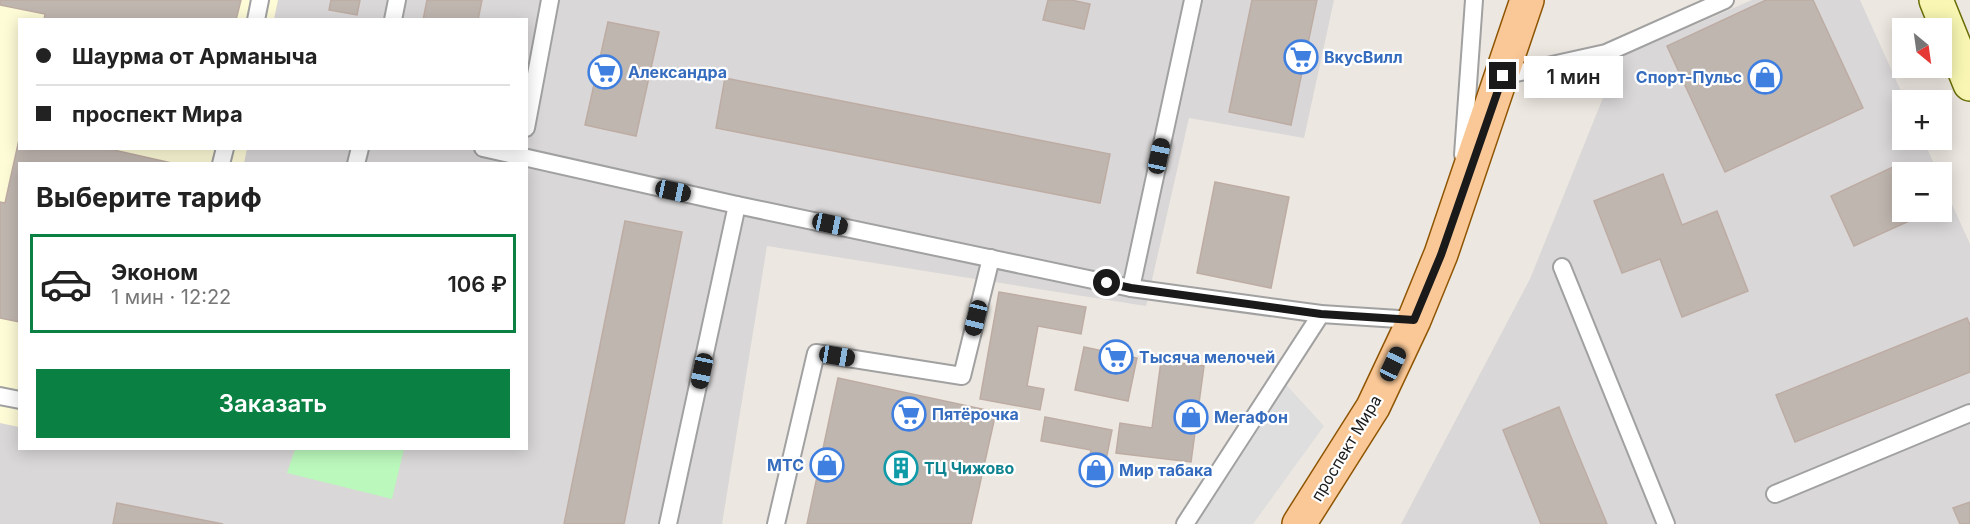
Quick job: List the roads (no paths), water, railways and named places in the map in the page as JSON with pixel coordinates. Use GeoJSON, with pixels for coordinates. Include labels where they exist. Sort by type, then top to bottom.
{"type":"FeatureCollection","features":[{"type":"Feature","properties":{"kind":"main road","name":"проспект Мира"},"geometry":{"type":"LineString","coordinates":[[1299,524],[1373,407],[1414,320],[1441,255],[1527,0]]}},
{"type":"Feature","properties":{"kind":"street"},"geometry":{"type":"LineString","coordinates":[[1936,0],[1970,84]]}},
{"type":"Feature","properties":{"kind":"lane"},"geometry":{"type":"LineString","coordinates":[[256,18],[260,0]]}},
{"type":"Feature","properties":{"kind":"lane"},"geometry":{"type":"LineString","coordinates":[[393,18],[397,0]]}},
{"type":"Feature","properties":{"kind":"lane"},"geometry":{"type":"LineString","coordinates":[[528,117],[550,0]]}},
{"type":"Feature","properties":{"kind":"lane"},"geometry":{"type":"LineString","coordinates":[[1131,288],[1193,0]]}},
{"type":"Feature","properties":{"kind":"lane"},"geometry":{"type":"LineString","coordinates":[[1460,199],[1474,0]]}},
{"type":"Feature","properties":{"kind":"lane"},"geometry":{"type":"LineString","coordinates":[[1503,76],[1606,53],[1725,0]]}},
{"type":"Feature","properties":{"kind":"lane"},"geometry":{"type":"LineString","coordinates":[[499,150],[522,153],[737,205],[1131,288],[1321,314],[1414,320]]}},
{"type":"Feature","properties":{"kind":"lane"},"geometry":{"type":"LineString","coordinates":[[668,524],[737,205]]}},
{"type":"Feature","properties":{"kind":"lane"},"geometry":{"type":"LineString","coordinates":[[776,524],[816,353],[962,376],[991,258]]}},
{"type":"Feature","properties":{"kind":"lane"},"geometry":{"type":"LineString","coordinates":[[1562,267],[1666,524]]}},
{"type":"Feature","properties":{"kind":"lane"},"geometry":{"type":"LineString","coordinates":[[1185,524],[1321,314]]}},
{"type":"Feature","properties":{"kind":"lane"},"geometry":{"type":"LineString","coordinates":[[0,396],[18,400]]}},
{"type":"Feature","properties":{"kind":"lane"},"geometry":{"type":"LineString","coordinates":[[1775,494],[1970,412]]}},
{"type":"Feature","properties":{"kind":"place","name":"ВкусВилл"},"geometry":{"type":"Point","coordinates":[1301,57]}},
{"type":"Feature","properties":{"kind":"place","name":"Александра"},"geometry":{"type":"Point","coordinates":[605,72]}},
{"type":"Feature","properties":{"kind":"place","name":"Спорт-Пульс"},"geometry":{"type":"Point","coordinates":[1765,77]}},
{"type":"Feature","properties":{"kind":"place","name":"Тысяча мелочей"},"geometry":{"type":"Point","coordinates":[1116,357]}},
{"type":"Feature","properties":{"kind":"place","name":"Пятёрочка"},"geometry":{"type":"Point","coordinates":[909,414]}},
{"type":"Feature","properties":{"kind":"place","name":"МегаФон"},"geometry":{"type":"Point","coordinates":[1191,417]}},
{"type":"Feature","properties":{"kind":"place","name":"МТС"},"geometry":{"type":"Point","coordinates":[827,465]}},
{"type":"Feature","properties":{"kind":"place","name":"ТЦ Чижово"},"geometry":{"type":"Point","coordinates":[901,468]}},
{"type":"Feature","properties":{"kind":"place","name":"Мир табака"},"geometry":{"type":"Point","coordinates":[1096,470]}}]}
